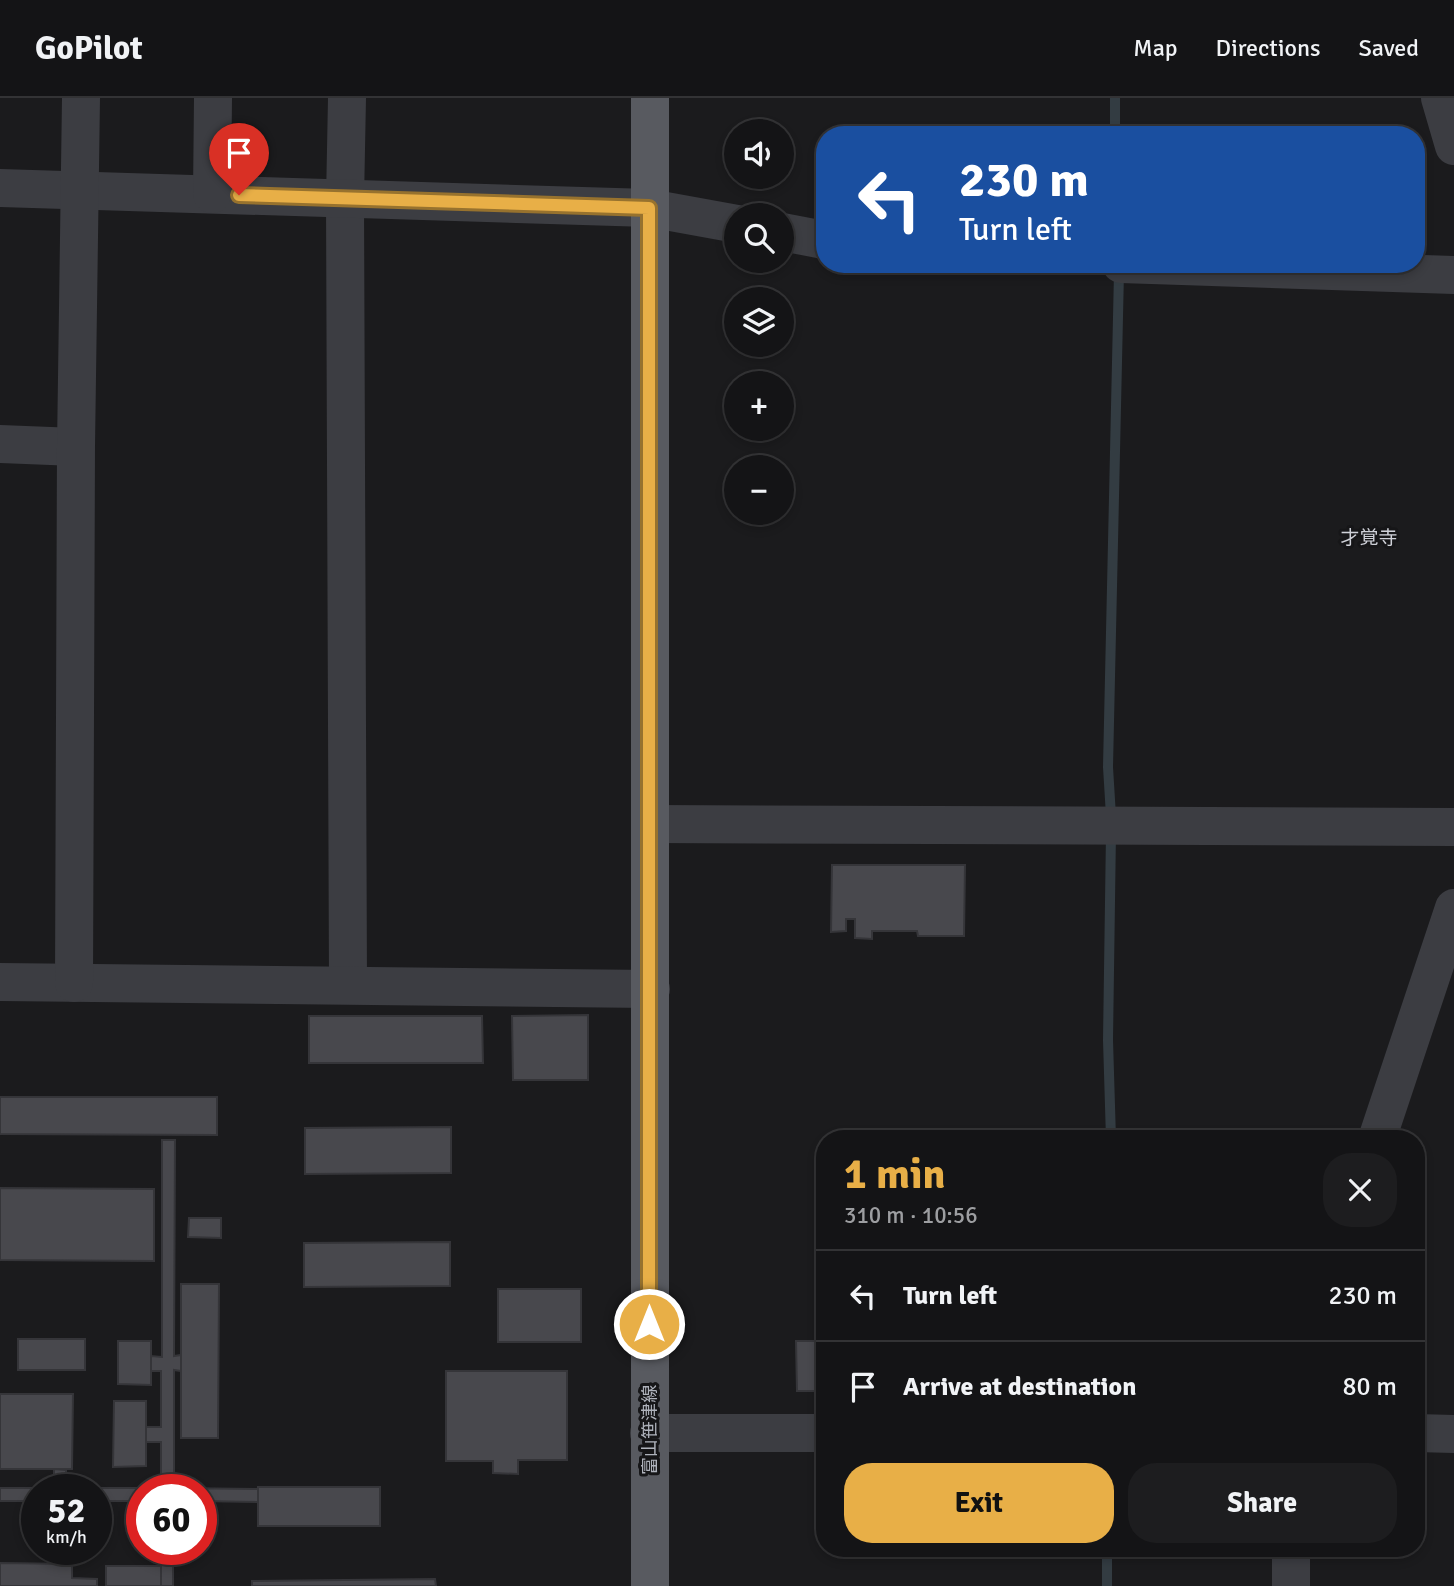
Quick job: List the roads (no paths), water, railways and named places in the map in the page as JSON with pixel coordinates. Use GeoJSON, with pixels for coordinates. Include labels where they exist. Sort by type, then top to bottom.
{"type":"FeatureCollection","features":[{"type":"Feature","properties":{"kind":"main road","name":"富山笹津線"},"geometry":{"type":"LineString","coordinates":[[650,98],[650,1586]]}},
{"type":"Feature","properties":{"kind":"street"},"geometry":{"type":"LineString","coordinates":[[74,983],[80,98]]}},
{"type":"Feature","properties":{"kind":"street"},"geometry":{"type":"LineString","coordinates":[[212,194],[213,98]]}},
{"type":"Feature","properties":{"kind":"street"},"geometry":{"type":"LineString","coordinates":[[347,98],[345,200],[348,985]]}},
{"type":"Feature","properties":{"kind":"street"},"geometry":{"type":"LineString","coordinates":[[1440,98],[1454,146]]}},
{"type":"Feature","properties":{"kind":"street"},"geometry":{"type":"LineString","coordinates":[[0,188],[80,188],[345,200],[649,208],[724,222]]}},
{"type":"Feature","properties":{"kind":"street"},"geometry":{"type":"LineString","coordinates":[[794,234],[816,238]]}},
{"type":"Feature","properties":{"kind":"street"},"geometry":{"type":"LineString","coordinates":[[1393,273],[1454,275]]}},
{"type":"Feature","properties":{"kind":"street"},"geometry":{"type":"LineString","coordinates":[[0,444],[76,447]]}},
{"type":"Feature","properties":{"kind":"street"},"geometry":{"type":"LineString","coordinates":[[650,824],[1454,827]]}},
{"type":"Feature","properties":{"kind":"street"},"geometry":{"type":"LineString","coordinates":[[1380,1130],[1454,908]]}},
{"type":"Feature","properties":{"kind":"street"},"geometry":{"type":"LineString","coordinates":[[0,982],[650,989]]}},
{"type":"Feature","properties":{"kind":"street"},"geometry":{"type":"LineString","coordinates":[[649,1433],[816,1433]]}},
{"type":"Feature","properties":{"kind":"street"},"geometry":{"type":"LineString","coordinates":[[1425,1433],[1454,1434]]}},
{"type":"Feature","properties":{"kind":"street"},"geometry":{"type":"LineString","coordinates":[[1291,1557],[1291,1586]]}},
{"type":"Feature","properties":{"kind":"waterway"},"geometry":{"type":"LineString","coordinates":[[1115,98],[1115,126]]}},
{"type":"Feature","properties":{"kind":"waterway"},"geometry":{"type":"LineString","coordinates":[[1111,816],[1108,767],[1119,273]]}},
{"type":"Feature","properties":{"kind":"waterway"},"geometry":{"type":"LineString","coordinates":[[1111,832],[1108,1040],[1111,1130]]}},
{"type":"Feature","properties":{"kind":"waterway"},"geometry":{"type":"LineString","coordinates":[[1107,1557],[1107,1586]]}},
{"type":"Feature","properties":{"kind":"district","name":"才覚寺"},"geometry":{"type":"Point","coordinates":[1369,538]}}]}
